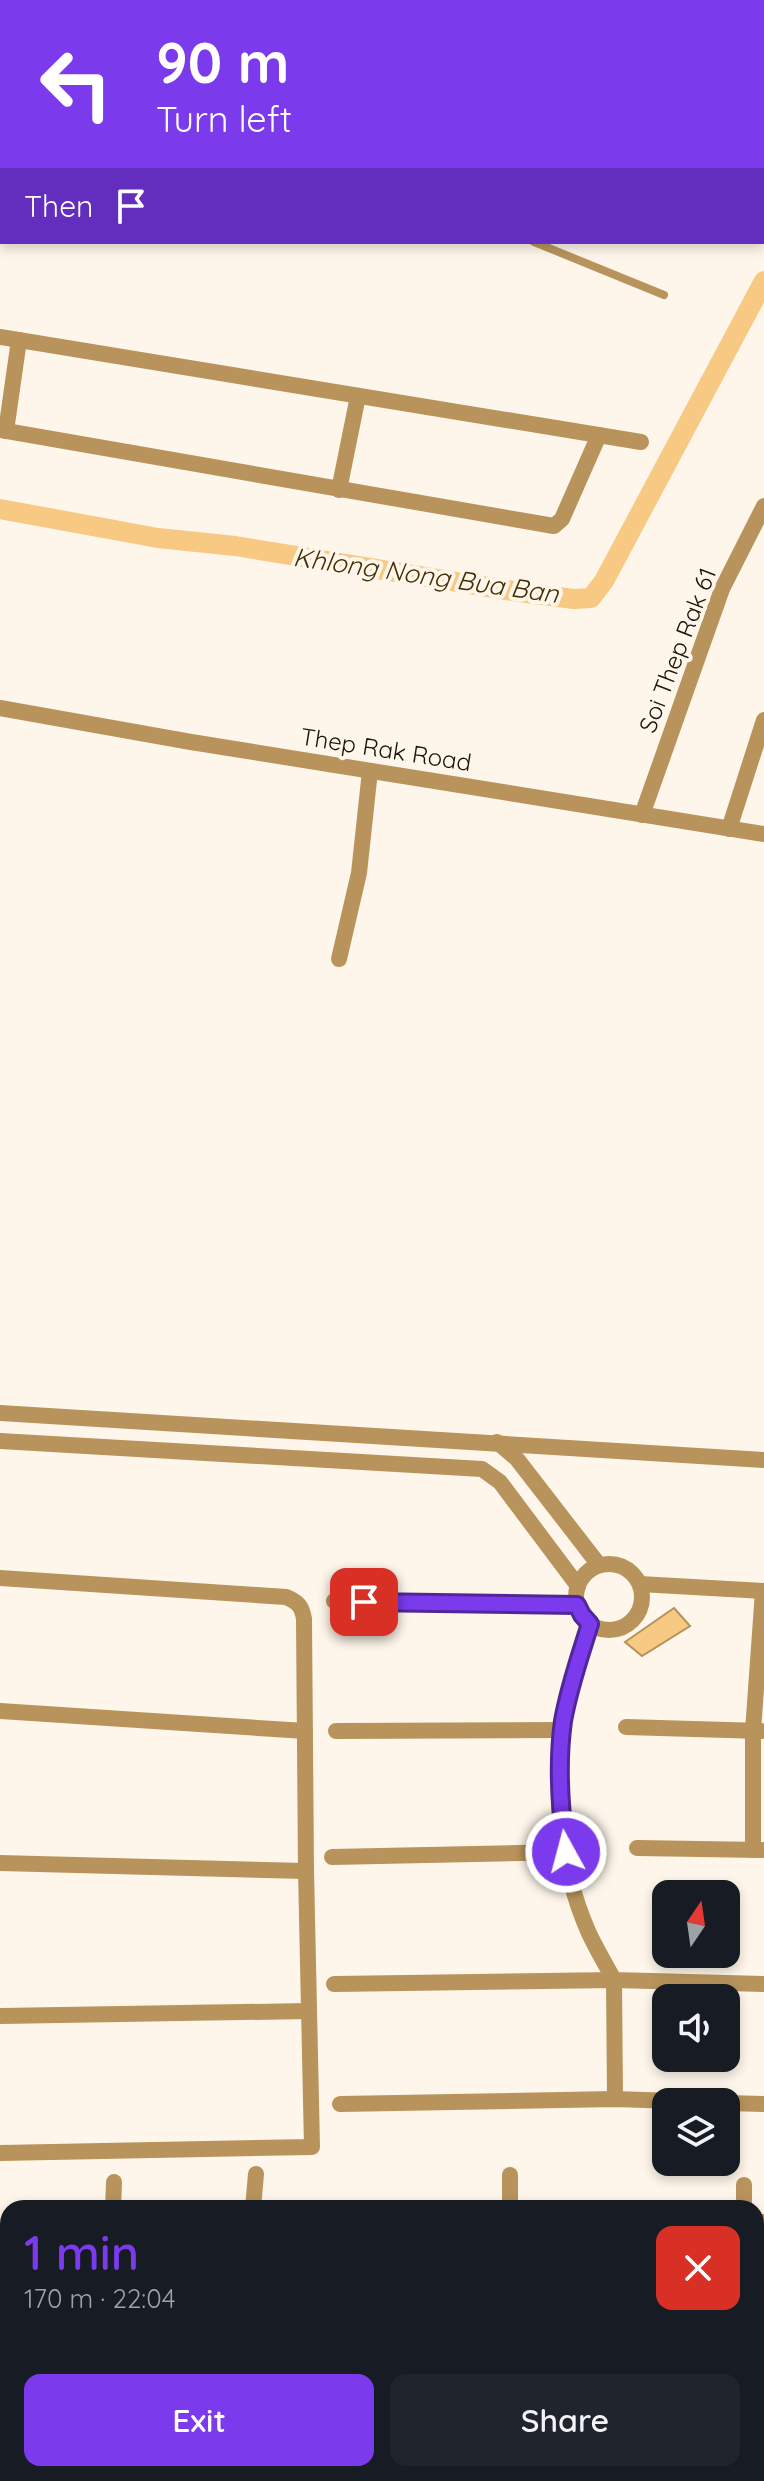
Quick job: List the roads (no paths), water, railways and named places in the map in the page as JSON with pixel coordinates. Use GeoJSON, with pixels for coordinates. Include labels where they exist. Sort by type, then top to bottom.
{"type":"FeatureCollection","features":[{"type":"Feature","properties":{"kind":"street"},"geometry":{"type":"LineString","coordinates":[[0,337],[641,442]]}},
{"type":"Feature","properties":{"kind":"street"},"geometry":{"type":"LineString","coordinates":[[19,340],[3,431],[554,526],[562,519],[599,435]]}},
{"type":"Feature","properties":{"kind":"street"},"geometry":{"type":"LineString","coordinates":[[339,490],[358,396]]}},
{"type":"Feature","properties":{"kind":"street","name":"Soi Thep Rak 61"},"geometry":{"type":"LineString","coordinates":[[642,815],[722,589],[764,506]]}},
{"type":"Feature","properties":{"kind":"street","name":"Thep Rak Road"},"geometry":{"type":"LineString","coordinates":[[0,708],[764,834]]}},
{"type":"Feature","properties":{"kind":"street"},"geometry":{"type":"LineString","coordinates":[[729,829],[764,720]]}},
{"type":"Feature","properties":{"kind":"street"},"geometry":{"type":"LineString","coordinates":[[339,959],[359,873],[370,771]]}},
{"type":"Feature","properties":{"kind":"street"},"geometry":{"type":"LineString","coordinates":[[0,1413],[764,1460]]}},
{"type":"Feature","properties":{"kind":"street"},"geometry":{"type":"LineString","coordinates":[[0,1441],[482,1469],[500,1482],[578,1586]]}},
{"type":"Feature","properties":{"kind":"street"},"geometry":{"type":"LineString","coordinates":[[482,1469],[497,1442]]}},
{"type":"Feature","properties":{"kind":"street"},"geometry":{"type":"LineString","coordinates":[[497,1442],[517,1459],[599,1565]]}},
{"type":"Feature","properties":{"kind":"street"},"geometry":{"type":"LineString","coordinates":[[599,1565],[627,1568],[640,1584],[642,1605],[630,1622],[611,1630],[590,1624],[577,1605],[578,1586],[585,1574],[599,1565]]}},
{"type":"Feature","properties":{"kind":"street"},"geometry":{"type":"LineString","coordinates":[[0,1578],[286,1597],[302,1608],[312,2147],[0,2153]]}},
{"type":"Feature","properties":{"kind":"street"},"geometry":{"type":"LineString","coordinates":[[637,1848],[759,1850],[758,1731],[764,1591],[640,1584]]}},
{"type":"Feature","properties":{"kind":"street"},"geometry":{"type":"LineString","coordinates":[[334,1601],[577,1605]]}},
{"type":"Feature","properties":{"kind":"street"},"geometry":{"type":"LineString","coordinates":[[590,1624],[571,1683],[562,1730],[560,1794],[566,1852],[578,1902],[588,1931],[614,1980],[615,2099]]}},
{"type":"Feature","properties":{"kind":"street"},"geometry":{"type":"LineString","coordinates":[[0,1711],[305,1731]]}},
{"type":"Feature","properties":{"kind":"street"},"geometry":{"type":"LineString","coordinates":[[626,1727],[758,1731]]}},
{"type":"Feature","properties":{"kind":"street"},"geometry":{"type":"LineString","coordinates":[[336,1731],[562,1730]]}},
{"type":"Feature","properties":{"kind":"street"},"geometry":{"type":"LineString","coordinates":[[332,1857],[566,1852]]}},
{"type":"Feature","properties":{"kind":"street"},"geometry":{"type":"LineString","coordinates":[[0,1863],[306,1871]]}},
{"type":"Feature","properties":{"kind":"street"},"geometry":{"type":"LineString","coordinates":[[334,1984],[614,1980],[764,1984]]}},
{"type":"Feature","properties":{"kind":"street"},"geometry":{"type":"LineString","coordinates":[[0,2016],[309,2011]]}},
{"type":"Feature","properties":{"kind":"street"},"geometry":{"type":"LineString","coordinates":[[340,2104],[652,2100]]}},
{"type":"Feature","properties":{"kind":"street"},"geometry":{"type":"LineString","coordinates":[[740,2103],[764,2104]]}},
{"type":"Feature","properties":{"kind":"street"},"geometry":{"type":"LineString","coordinates":[[254,2200],[256,2174]]}},
{"type":"Feature","properties":{"kind":"street"},"geometry":{"type":"LineString","coordinates":[[510,2175],[510,2200]]}},
{"type":"Feature","properties":{"kind":"street"},"geometry":{"type":"LineString","coordinates":[[113,2200],[114,2182]]}},
{"type":"Feature","properties":{"kind":"street"},"geometry":{"type":"LineString","coordinates":[[744,2185],[744,2200]]}},
{"type":"Feature","properties":{"kind":"lane"},"geometry":{"type":"LineString","coordinates":[[539,244],[664,295]]}},
{"type":"Feature","properties":{"kind":"waterway","name":"Khlong Nong Bua Ban"},"geometry":{"type":"LineString","coordinates":[[0,509],[158,538],[235,546],[519,592],[574,599],[591,598],[604,581],[764,281]]}}]}
